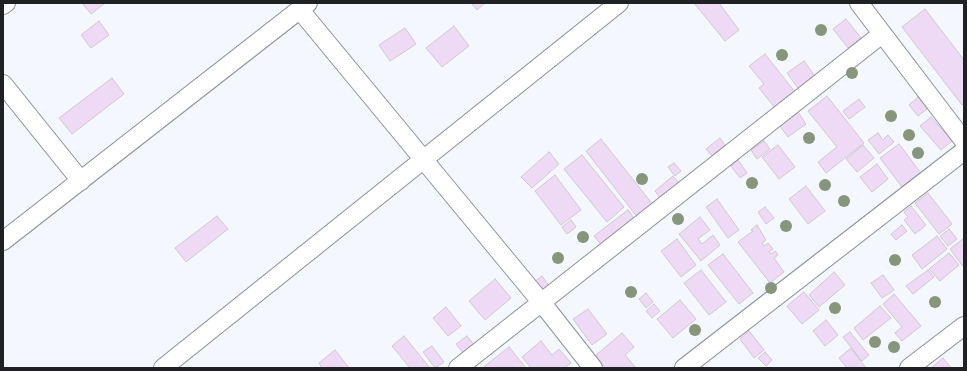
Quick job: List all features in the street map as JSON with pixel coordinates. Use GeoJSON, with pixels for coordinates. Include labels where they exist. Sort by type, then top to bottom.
{"type":"FeatureCollection","features":[{"type":"Feature","properties":{"kind":"street"},"geometry":{"type":"LineString","coordinates":[[163,368],[620,3]]}},
{"type":"Feature","properties":{"kind":"street"},"geometry":{"type":"LineString","coordinates":[[859,3],[964,140]]}},
{"type":"Feature","properties":{"kind":"street"},"geometry":{"type":"LineString","coordinates":[[3,241],[304,6],[422,160],[542,303],[593,368]]}},
{"type":"Feature","properties":{"kind":"street"},"geometry":{"type":"LineString","coordinates":[[458,368],[882,34]]}},
{"type":"Feature","properties":{"kind":"street"},"geometry":{"type":"LineString","coordinates":[[3,84],[80,181]]}},
{"type":"Feature","properties":{"kind":"street"},"geometry":{"type":"LineString","coordinates":[[684,368],[964,151]]}},
{"type":"Feature","properties":{"kind":"street"},"geometry":{"type":"LineString","coordinates":[[909,368],[964,326]]}},
{"type":"Feature","properties":{"kind":"building"},"geometry":{"type":"Polygon","coordinates":[[[82,3],[105,3],[91,14],[82,3]]]}},
{"type":"Feature","properties":{"kind":"building"},"geometry":{"type":"Polygon","coordinates":[[[471,3],[485,3],[477,10],[471,3]]]}},
{"type":"Feature","properties":{"kind":"building"},"geometry":{"type":"Polygon","coordinates":[[[694,3],[719,3],[739,30],[725,41],[694,3]]]}},
{"type":"Feature","properties":{"kind":"building"},"geometry":{"type":"Polygon","coordinates":[[[925,9],[964,60],[964,103],[962,105],[902,27],[925,9]]]}},
{"type":"Feature","properties":{"kind":"building"},"geometry":{"type":"Polygon","coordinates":[[[846,19],[861,38],[848,48],[833,29],[846,19]]]}},
{"type":"Feature","properties":{"kind":"building"},"geometry":{"type":"Polygon","coordinates":[[[99,21],[109,35],[91,48],[81,35],[99,21]]]}},
{"type":"Feature","properties":{"kind":"building"},"geometry":{"type":"Polygon","coordinates":[[[454,26],[469,46],[442,67],[426,48],[454,26]]]}},
{"type":"Feature","properties":{"kind":"building"},"geometry":{"type":"Polygon","coordinates":[[[405,28],[416,44],[390,61],[379,45],[405,28]]]}},
{"type":"Feature","properties":{"kind":"building"},"geometry":{"type":"Polygon","coordinates":[[[765,54],[795,92],[775,108],[759,88],[764,84],[749,66],[765,54]]]}},
{"type":"Feature","properties":{"kind":"building"},"geometry":{"type":"Polygon","coordinates":[[[804,61],[817,79],[800,91],[787,73],[804,61]]]}},
{"type":"Feature","properties":{"kind":"building"},"geometry":{"type":"Polygon","coordinates":[[[112,78],[124,94],[72,134],[59,118],[112,78]]]}},
{"type":"Feature","properties":{"kind":"building"},"geometry":{"type":"Polygon","coordinates":[[[827,96],[864,143],[826,173],[818,162],[837,147],[808,111],[827,96]]]}},
{"type":"Feature","properties":{"kind":"building"},"geometry":{"type":"Polygon","coordinates":[[[918,97],[927,109],[918,116],[909,105],[918,97]]]}},
{"type":"Feature","properties":{"kind":"building"},"geometry":{"type":"Polygon","coordinates":[[[859,99],[865,107],[849,119],[843,111],[859,99]]]}},
{"type":"Feature","properties":{"kind":"building"},"geometry":{"type":"Polygon","coordinates":[[[798,112],[806,124],[788,137],[780,126],[798,112]]]}},
{"type":"Feature","properties":{"kind":"building"},"geometry":{"type":"Polygon","coordinates":[[[931,117],[952,141],[941,150],[920,126],[931,117]]]}},
{"type":"Feature","properties":{"kind":"building"},"geometry":{"type":"Polygon","coordinates":[[[878,133],[883,140],[888,135],[894,142],[879,154],[868,140],[878,133]]]}},
{"type":"Feature","properties":{"kind":"building"},"geometry":{"type":"Polygon","coordinates":[[[720,138],[725,145],[712,156],[706,149],[720,138]]]}},
{"type":"Feature","properties":{"kind":"building"},"geometry":{"type":"Polygon","coordinates":[[[601,139],[654,206],[638,218],[586,151],[601,139]]]}},
{"type":"Feature","properties":{"kind":"building"},"geometry":{"type":"Polygon","coordinates":[[[764,141],[770,149],[757,159],[751,150],[764,141]]]}},
{"type":"Feature","properties":{"kind":"building"},"geometry":{"type":"Polygon","coordinates":[[[899,144],[921,173],[902,187],[880,158],[899,144]]]}},
{"type":"Feature","properties":{"kind":"building"},"geometry":{"type":"Polygon","coordinates":[[[778,145],[795,167],[779,179],[762,157],[778,145]]]}},
{"type":"Feature","properties":{"kind":"building"},"geometry":{"type":"Polygon","coordinates":[[[863,145],[874,158],[857,172],[846,159],[863,145]]]}},
{"type":"Feature","properties":{"kind":"building"},"geometry":{"type":"Polygon","coordinates":[[[549,152],[559,164],[532,188],[521,177],[549,152]]]}},
{"type":"Feature","properties":{"kind":"building"},"geometry":{"type":"Polygon","coordinates":[[[582,155],[624,207],[607,222],[564,169],[582,155]]]}},
{"type":"Feature","properties":{"kind":"building"},"geometry":{"type":"Polygon","coordinates":[[[738,160],[747,173],[740,178],[731,166],[738,160]]]}},
{"type":"Feature","properties":{"kind":"building"},"geometry":{"type":"Polygon","coordinates":[[[674,163],[681,171],[675,176],[668,167],[674,163]]]}},
{"type":"Feature","properties":{"kind":"building"},"geometry":{"type":"Polygon","coordinates":[[[877,164],[888,179],[872,192],[860,177],[877,164]]]}},
{"type":"Feature","properties":{"kind":"building"},"geometry":{"type":"Polygon","coordinates":[[[555,175],[581,210],[561,225],[535,191],[555,175]]]}},
{"type":"Feature","properties":{"kind":"building"},"geometry":{"type":"Polygon","coordinates":[[[673,176],[679,183],[660,198],[655,191],[673,176]]]}},
{"type":"Feature","properties":{"kind":"building"},"geometry":{"type":"Polygon","coordinates":[[[806,186],[825,211],[808,224],[789,199],[806,186]]]}},
{"type":"Feature","properties":{"kind":"building"},"geometry":{"type":"Polygon","coordinates":[[[928,193],[952,224],[939,234],[915,203],[928,193]]]}},
{"type":"Feature","properties":{"kind":"building"},"geometry":{"type":"Polygon","coordinates":[[[717,199],[739,230],[728,238],[706,207],[717,199]]]}},
{"type":"Feature","properties":{"kind":"building"},"geometry":{"type":"Polygon","coordinates":[[[911,206],[926,225],[915,234],[904,220],[908,217],[904,212],[911,206]]]}},
{"type":"Feature","properties":{"kind":"building"},"geometry":{"type":"Polygon","coordinates":[[[765,207],[774,218],[766,224],[758,212],[765,207]]]}},
{"type":"Feature","properties":{"kind":"building"},"geometry":{"type":"Polygon","coordinates":[[[628,210],[636,221],[602,246],[594,236],[628,210]]]}},
{"type":"Feature","properties":{"kind":"building"},"geometry":{"type":"Polygon","coordinates":[[[217,216],[228,229],[186,262],[175,248],[217,216]]]}},
{"type":"Feature","properties":{"kind":"building"},"geometry":{"type":"Polygon","coordinates":[[[700,217],[710,230],[698,239],[702,244],[713,235],[720,245],[701,261],[679,234],[700,217]]]}},
{"type":"Feature","properties":{"kind":"building"},"geometry":{"type":"Polygon","coordinates":[[[571,220],[576,227],[567,234],[562,227],[571,220]]]}},
{"type":"Feature","properties":{"kind":"building"},"geometry":{"type":"Polygon","coordinates":[[[757,225],[766,240],[762,243],[764,246],[768,243],[773,249],[769,252],[771,254],[775,251],[778,255],[774,258],[784,272],[770,283],[738,242],[753,231],[751,230],[757,225]]]}},
{"type":"Feature","properties":{"kind":"building"},"geometry":{"type":"Polygon","coordinates":[[[902,225],[907,231],[896,240],[891,234],[902,225]]]}},
{"type":"Feature","properties":{"kind":"building"},"geometry":{"type":"Polygon","coordinates":[[[949,229],[957,239],[948,246],[940,236],[949,229]]]}},
{"type":"Feature","properties":{"kind":"building"},"geometry":{"type":"Polygon","coordinates":[[[937,236],[947,249],[922,269],[912,255],[937,236]]]}},
{"type":"Feature","properties":{"kind":"building"},"geometry":{"type":"Polygon","coordinates":[[[964,238],[964,268],[950,249],[964,238]]]}},
{"type":"Feature","properties":{"kind":"building"},"geometry":{"type":"Polygon","coordinates":[[[677,239],[696,265],[681,277],[661,251],[677,239]]]}},
{"type":"Feature","properties":{"kind":"building"},"geometry":{"type":"Polygon","coordinates":[[[949,253],[959,265],[940,281],[929,269],[949,253]]]}},
{"type":"Feature","properties":{"kind":"building"},"geometry":{"type":"Polygon","coordinates":[[[723,254],[753,293],[739,304],[708,265],[723,254]]]}},
{"type":"Feature","properties":{"kind":"building"},"geometry":{"type":"Polygon","coordinates":[[[701,270],[726,302],[709,315],[684,283],[701,270]]]}},
{"type":"Feature","properties":{"kind":"building"},"geometry":{"type":"Polygon","coordinates":[[[928,270],[934,277],[913,294],[906,286],[928,270]]]}},
{"type":"Feature","properties":{"kind":"building"},"geometry":{"type":"Polygon","coordinates":[[[834,272],[845,285],[819,307],[809,295],[834,272]]]}},
{"type":"Feature","properties":{"kind":"building"},"geometry":{"type":"Polygon","coordinates":[[[883,275],[894,290],[882,298],[871,283],[883,275]]]}},
{"type":"Feature","properties":{"kind":"building"},"geometry":{"type":"Polygon","coordinates":[[[542,276],[549,286],[540,293],[533,283],[542,276]]]}},
{"type":"Feature","properties":{"kind":"building"},"geometry":{"type":"Polygon","coordinates":[[[495,279],[511,298],[485,320],[469,301],[495,279]]]}},
{"type":"Feature","properties":{"kind":"building"},"geometry":{"type":"Polygon","coordinates":[[[804,292],[819,310],[802,324],[787,306],[804,292]]]}},
{"type":"Feature","properties":{"kind":"building"},"geometry":{"type":"Polygon","coordinates":[[[646,293],[653,302],[646,308],[639,299],[646,293]]]}},
{"type":"Feature","properties":{"kind":"building"},"geometry":{"type":"Polygon","coordinates":[[[894,294],[921,326],[902,341],[895,333],[902,327],[883,304],[894,294]]]}},
{"type":"Feature","properties":{"kind":"building"},"geometry":{"type":"Polygon","coordinates":[[[680,300],[696,319],[673,338],[657,319],[680,300]]]}},
{"type":"Feature","properties":{"kind":"building"},"geometry":{"type":"Polygon","coordinates":[[[654,304],[660,311],[652,318],[646,311],[654,304]]]}},
{"type":"Feature","properties":{"kind":"building"},"geometry":{"type":"Polygon","coordinates":[[[880,306],[891,318],[863,340],[854,328],[880,306]]]}},
{"type":"Feature","properties":{"kind":"building"},"geometry":{"type":"Polygon","coordinates":[[[446,307],[461,326],[448,336],[433,318],[446,307]]]}},
{"type":"Feature","properties":{"kind":"building"},"geometry":{"type":"Polygon","coordinates":[[[588,309],[607,334],[592,345],[573,319],[588,309]]]}},
{"type":"Feature","properties":{"kind":"building"},"geometry":{"type":"Polygon","coordinates":[[[826,320],[838,335],[825,346],[813,331],[826,320]]]}},
{"type":"Feature","properties":{"kind":"building"},"geometry":{"type":"Polygon","coordinates":[[[749,331],[764,350],[754,358],[740,339],[749,331]]]}},
{"type":"Feature","properties":{"kind":"building"},"geometry":{"type":"Polygon","coordinates":[[[850,332],[869,355],[862,361],[843,337],[850,332]]]}},
{"type":"Feature","properties":{"kind":"building"},"geometry":{"type":"Polygon","coordinates":[[[622,333],[634,347],[625,355],[636,368],[606,368],[595,356],[622,333]]]}},
{"type":"Feature","properties":{"kind":"building"},"geometry":{"type":"Polygon","coordinates":[[[404,336],[430,368],[410,368],[392,346],[404,336]]]}},
{"type":"Feature","properties":{"kind":"building"},"geometry":{"type":"Polygon","coordinates":[[[467,336],[475,346],[464,354],[456,344],[467,336]]]}},
{"type":"Feature","properties":{"kind":"building"},"geometry":{"type":"Polygon","coordinates":[[[541,341],[552,355],[559,349],[571,363],[564,368],[531,368],[522,357],[541,341]]]}},
{"type":"Feature","properties":{"kind":"building"},"geometry":{"type":"Polygon","coordinates":[[[432,346],[444,362],[435,368],[423,352],[432,346]]]}},
{"type":"Feature","properties":{"kind":"building"},"geometry":{"type":"Polygon","coordinates":[[[509,347],[526,368],[486,368],[485,366],[509,347]]]}},
{"type":"Feature","properties":{"kind":"building"},"geometry":{"type":"Polygon","coordinates":[[[851,348],[866,368],[847,368],[839,358],[851,348]]]}},
{"type":"Feature","properties":{"kind":"building"},"geometry":{"type":"Polygon","coordinates":[[[335,350],[349,368],[322,368],[319,363],[335,350]]]}},
{"type":"Feature","properties":{"kind":"building"},"geometry":{"type":"Polygon","coordinates":[[[765,352],[772,360],[766,366],[758,358],[765,352]]]}},
{"type":"Feature","properties":{"kind":"building"},"geometry":{"type":"Polygon","coordinates":[[[943,358],[951,368],[931,368],[943,358]]]}}]}
